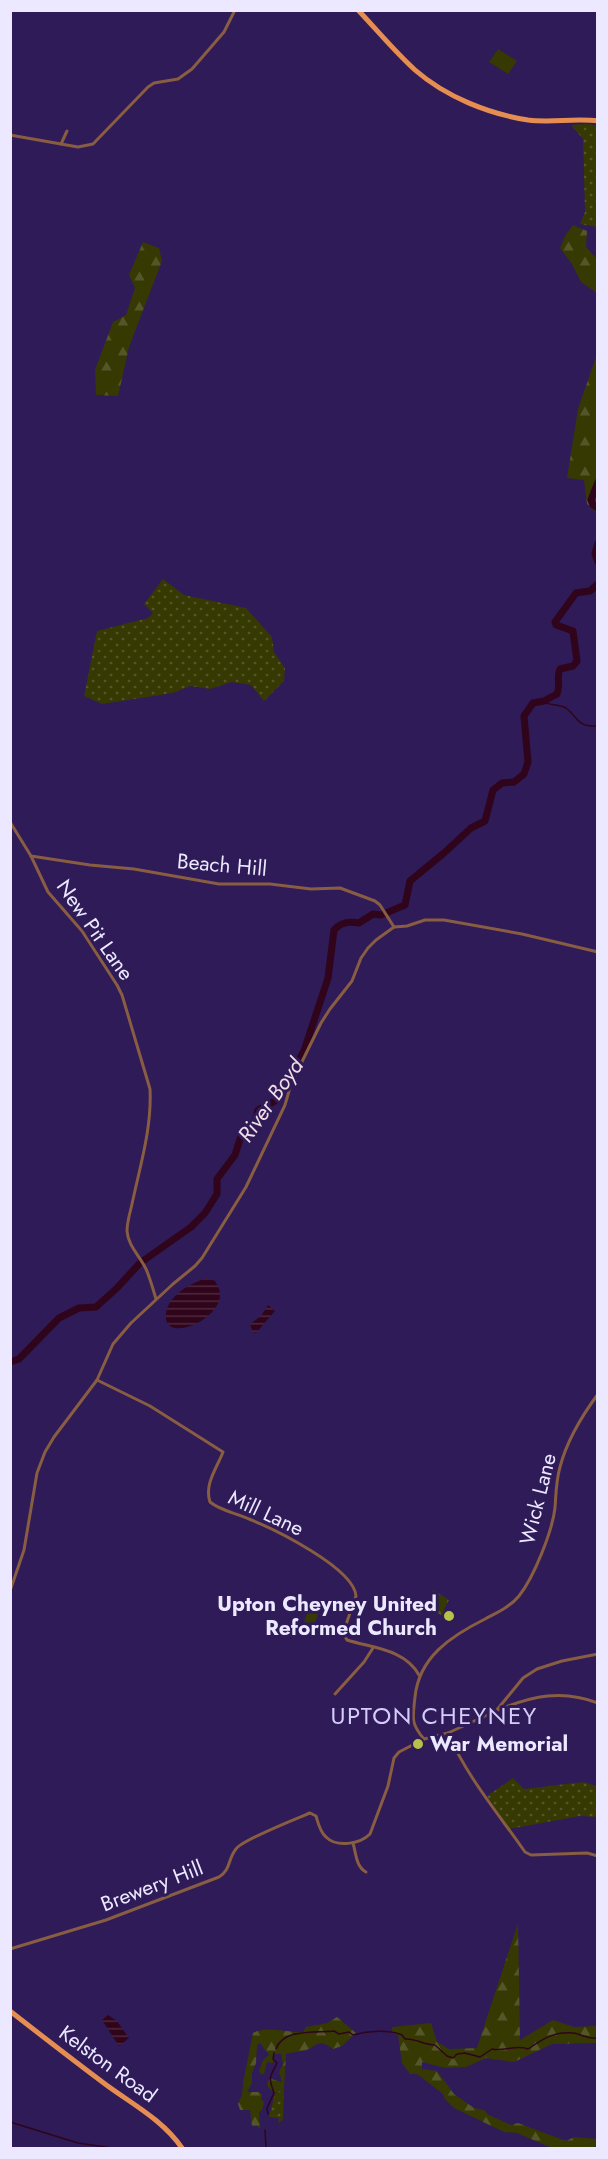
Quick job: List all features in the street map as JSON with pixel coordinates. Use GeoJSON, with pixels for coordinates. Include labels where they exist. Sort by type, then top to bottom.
{"type":"FeatureCollection","features":[{"type":"Feature","properties":{"kind":"main road"},"geometry":{"type":"LineString","coordinates":[[358,10],[418,72],[444,90],[471,104],[505,116],[526,120],[597,121]]}},
{"type":"Feature","properties":{"kind":"main road","name":"Kelston Road"},"geometry":{"type":"LineString","coordinates":[[10,2011],[80,2066],[156,2120],[182,2148]]}},
{"type":"Feature","properties":{"kind":"street"},"geometry":{"type":"LineString","coordinates":[[10,135],[78,147],[93,144],[148,87],[154,83],[182,77],[224,32],[235,10]]}},
{"type":"Feature","properties":{"kind":"street"},"geometry":{"type":"LineString","coordinates":[[61,144],[67,131]]}},
{"type":"Feature","properties":{"kind":"street","name":"New Pit Lane"},"geometry":{"type":"LineString","coordinates":[[10,822],[32,856],[48,892],[82,931],[94,952],[108,969],[122,995],[150,1089],[149,1125],[128,1221],[129,1239],[145,1266],[156,1299]]}},
{"type":"Feature","properties":{"kind":"street","name":"Beach Hill"},"geometry":{"type":"LineString","coordinates":[[32,856],[90,866],[134,869],[219,884],[270,884],[311,889],[340,888],[375,902],[394,927]]}},
{"type":"Feature","properties":{"kind":"street"},"geometry":{"type":"LineString","coordinates":[[10,1591],[24,1550],[39,1464],[54,1437],[97,1380],[113,1344],[131,1323],[191,1270],[202,1257],[246,1187],[285,1105],[291,1084],[330,1008],[349,985],[368,948],[394,927],[406,927],[425,920],[444,920],[522,934],[597,952]]}},
{"type":"Feature","properties":{"kind":"street","name":"Mill Lane"},"geometry":{"type":"LineString","coordinates":[[97,1380],[150,1406],[223,1452],[208,1489],[210,1502],[321,1556],[350,1580],[356,1590],[356,1596],[343,1633],[344,1637],[347,1640],[399,1654],[414,1666],[419,1675]]}},
{"type":"Feature","properties":{"kind":"street","name":"Wick Lane"},"geometry":{"type":"LineString","coordinates":[[419,1675],[430,1659],[458,1633],[497,1613],[511,1604],[519,1595],[540,1557],[551,1524],[556,1485],[569,1440],[597,1394]]}},
{"type":"Feature","properties":{"kind":"street"},"geometry":{"type":"LineString","coordinates":[[335,1694],[373,1648]]}},
{"type":"Feature","properties":{"kind":"street"},"geometry":{"type":"LineString","coordinates":[[496,1711],[517,1684],[531,1672],[562,1661],[597,1654]]}},
{"type":"Feature","properties":{"kind":"street"},"geometry":{"type":"LineString","coordinates":[[419,1675],[412,1720],[424,1738]]}},
{"type":"Feature","properties":{"kind":"street"},"geometry":{"type":"LineString","coordinates":[[366,1872],[358,1863],[353,1843],[365,1839],[370,1834],[388,1786],[396,1754],[424,1738],[448,1733],[535,1696],[572,1695],[597,1703]]}},
{"type":"Feature","properties":{"kind":"street"},"geometry":{"type":"LineString","coordinates":[[448,1733],[472,1780],[525,1852],[531,1855],[586,1854],[597,1856]]}},
{"type":"Feature","properties":{"kind":"street","name":"Brewery Hill"},"geometry":{"type":"LineString","coordinates":[[10,1949],[106,1920],[219,1877],[230,1865],[236,1848],[246,1840],[310,1813],[316,1816],[322,1833],[331,1841],[353,1843]]}},
{"type":"Feature","properties":{"kind":"green space"},"geometry":{"type":"Polygon","coordinates":[[[498,49],[517,61],[508,74],[489,62],[498,49]]]}},
{"type":"Feature","properties":{"kind":"green space"},"geometry":{"type":"Polygon","coordinates":[[[571,125],[597,125],[597,227],[580,224],[585,212],[583,139],[571,125]]]}},
{"type":"Feature","properties":{"kind":"green space"},"geometry":{"type":"Polygon","coordinates":[[[573,225],[587,231],[586,247],[597,259],[597,293],[581,282],[572,264],[560,248],[573,225]]]}},
{"type":"Feature","properties":{"kind":"green space"},"geometry":{"type":"Polygon","coordinates":[[[143,242],[159,248],[162,261],[129,347],[118,396],[96,395],[95,370],[113,322],[126,315],[135,288],[129,275],[143,242]]]}},
{"type":"Feature","properties":{"kind":"green space"},"geometry":{"type":"Polygon","coordinates":[[[597,354],[598,504],[596,512],[587,504],[584,480],[567,478],[578,409],[597,354]]]}},
{"type":"Feature","properties":{"kind":"green space"},"geometry":{"type":"Polygon","coordinates":[[[163,579],[184,595],[246,608],[272,637],[274,652],[285,668],[284,681],[264,701],[251,685],[232,682],[210,689],[190,686],[173,693],[102,704],[84,696],[97,631],[148,618],[153,613],[144,604],[163,579]]]}},
{"type":"Feature","properties":{"kind":"green space"},"geometry":{"type":"Polygon","coordinates":[[[433,1590],[449,1600],[443,1616],[425,1606],[433,1590]]]}},
{"type":"Feature","properties":{"kind":"green space"},"geometry":{"type":"Polygon","coordinates":[[[311,1602],[321,1606],[314,1626],[304,1622],[311,1602]]]}},
{"type":"Feature","properties":{"kind":"green space"},"geometry":{"type":"Polygon","coordinates":[[[513,1778],[524,1789],[583,1782],[597,1786],[597,1817],[580,1816],[509,1829],[487,1796],[513,1778]]]}},
{"type":"Feature","properties":{"kind":"green space"},"geometry":{"type":"Polygon","coordinates":[[[518,1923],[520,2040],[553,2020],[574,2027],[597,2026],[597,2043],[552,2044],[514,2062],[486,2058],[466,2067],[445,2068],[422,2062],[422,2069],[437,2071],[454,2094],[474,2108],[484,2110],[489,2115],[511,2125],[518,2123],[566,2141],[574,2137],[597,2139],[597,2148],[552,2148],[517,2133],[504,2132],[454,2108],[443,2094],[417,2074],[410,2074],[402,2063],[398,2035],[392,2033],[392,2027],[431,2023],[437,2042],[449,2049],[477,2048],[518,1923]]]}},
{"type":"Feature","properties":{"kind":"green space"},"geometry":{"type":"Polygon","coordinates":[[[337,2017],[356,2033],[342,2046],[333,2049],[321,2043],[306,2050],[286,2054],[284,2089],[275,2093],[268,2087],[267,2082],[271,2079],[282,2082],[279,2072],[283,2064],[281,2054],[274,2054],[273,2063],[267,2062],[264,2074],[261,2074],[259,2071],[263,2060],[269,2055],[260,2043],[257,2045],[252,2083],[247,2092],[259,2092],[264,2102],[259,2112],[260,2129],[252,2126],[250,2110],[240,2110],[238,2104],[242,2095],[253,2033],[270,2029],[303,2032],[306,2027],[327,2023],[337,2017]]]}},
{"type":"Feature","properties":{"kind":"green space"},"geometry":{"type":"Polygon","coordinates":[[[284,2089],[283,2120],[278,2123],[279,2118],[269,2117],[275,2093],[284,2089]]]}},
{"type":"Feature","properties":{"kind":"shaded area"},"geometry":{"type":"Polygon","coordinates":[[[207,1278],[215,1281],[219,1290],[219,1301],[216,1307],[197,1323],[182,1328],[170,1326],[166,1319],[166,1311],[173,1298],[179,1292],[207,1278]]]}},
{"type":"Feature","properties":{"kind":"shaded area"},"geometry":{"type":"Polygon","coordinates":[[[268,1305],[275,1311],[256,1333],[253,1332],[250,1324],[261,1316],[268,1305]]]}},
{"type":"Feature","properties":{"kind":"shaded area"},"geometry":{"type":"Polygon","coordinates":[[[108,2015],[117,2021],[129,2038],[119,2046],[102,2020],[108,2015]]]}},
{"type":"Feature","properties":{"kind":"waterway","name":"River Boyd"},"geometry":{"type":"LineString","coordinates":[[598,482],[591,500],[598,508]]}},
{"type":"Feature","properties":{"kind":"waterway","name":"River Boyd"},"geometry":{"type":"LineString","coordinates":[[598,543],[595,554],[598,562]]}},
{"type":"Feature","properties":{"kind":"waterway","name":"River Boyd"},"geometry":{"type":"LineString","coordinates":[[10,1362],[19,1359],[59,1318],[79,1308],[96,1307],[140,1263],[191,1227],[205,1213],[217,1194],[217,1179],[235,1155],[240,1139],[253,1130],[258,1110],[275,1101],[304,1051],[328,978],[334,930],[342,924],[359,923],[373,914],[381,915],[405,905],[410,881],[471,828],[485,821],[493,790],[502,783],[514,782],[524,774],[528,762],[524,716],[533,703],[544,701],[557,694],[560,669],[573,666],[577,661],[573,631],[556,625],[555,622],[576,593],[590,591],[598,584]]}},
{"type":"Feature","properties":{"kind":"waterway"},"geometry":{"type":"LineString","coordinates":[[544,701],[566,708],[586,725],[598,726]]}},
{"type":"Feature","properties":{"kind":"waterway"},"geometry":{"type":"LineString","coordinates":[[276,2049],[280,2042],[293,2035],[334,2031],[339,2034],[349,2032],[353,2035],[378,2031],[397,2033],[405,2039],[435,2045],[447,2056],[453,2058],[457,2054],[465,2053],[480,2057],[492,2049],[519,2047],[528,2049],[560,2033],[598,2038]]}},
{"type":"Feature","properties":{"kind":"waterway"},"geometry":{"type":"LineString","coordinates":[[268,2114],[267,2108],[274,2093],[271,2077],[277,2063],[273,2059],[274,2053]]}},
{"type":"Feature","properties":{"kind":"waterway"},"geometry":{"type":"LineString","coordinates":[[10,2122],[78,2143],[112,2148]]}},
{"type":"Feature","properties":{"kind":"waterway"},"geometry":{"type":"LineString","coordinates":[[265,2130],[266,2148]]}},
{"type":"Feature","properties":{"kind":"place","name":"Upton Cheyney United Reformed Church"},"geometry":{"type":"Point","coordinates":[449,1616]}},
{"type":"Feature","properties":{"kind":"place","name":"War Memorial"},"geometry":{"type":"Point","coordinates":[418,1744]}},
{"type":"Feature","properties":{"kind":"district","name":"UPTON CHEYNEY"},"geometry":{"type":"Point","coordinates":[434,1716]}}]}
